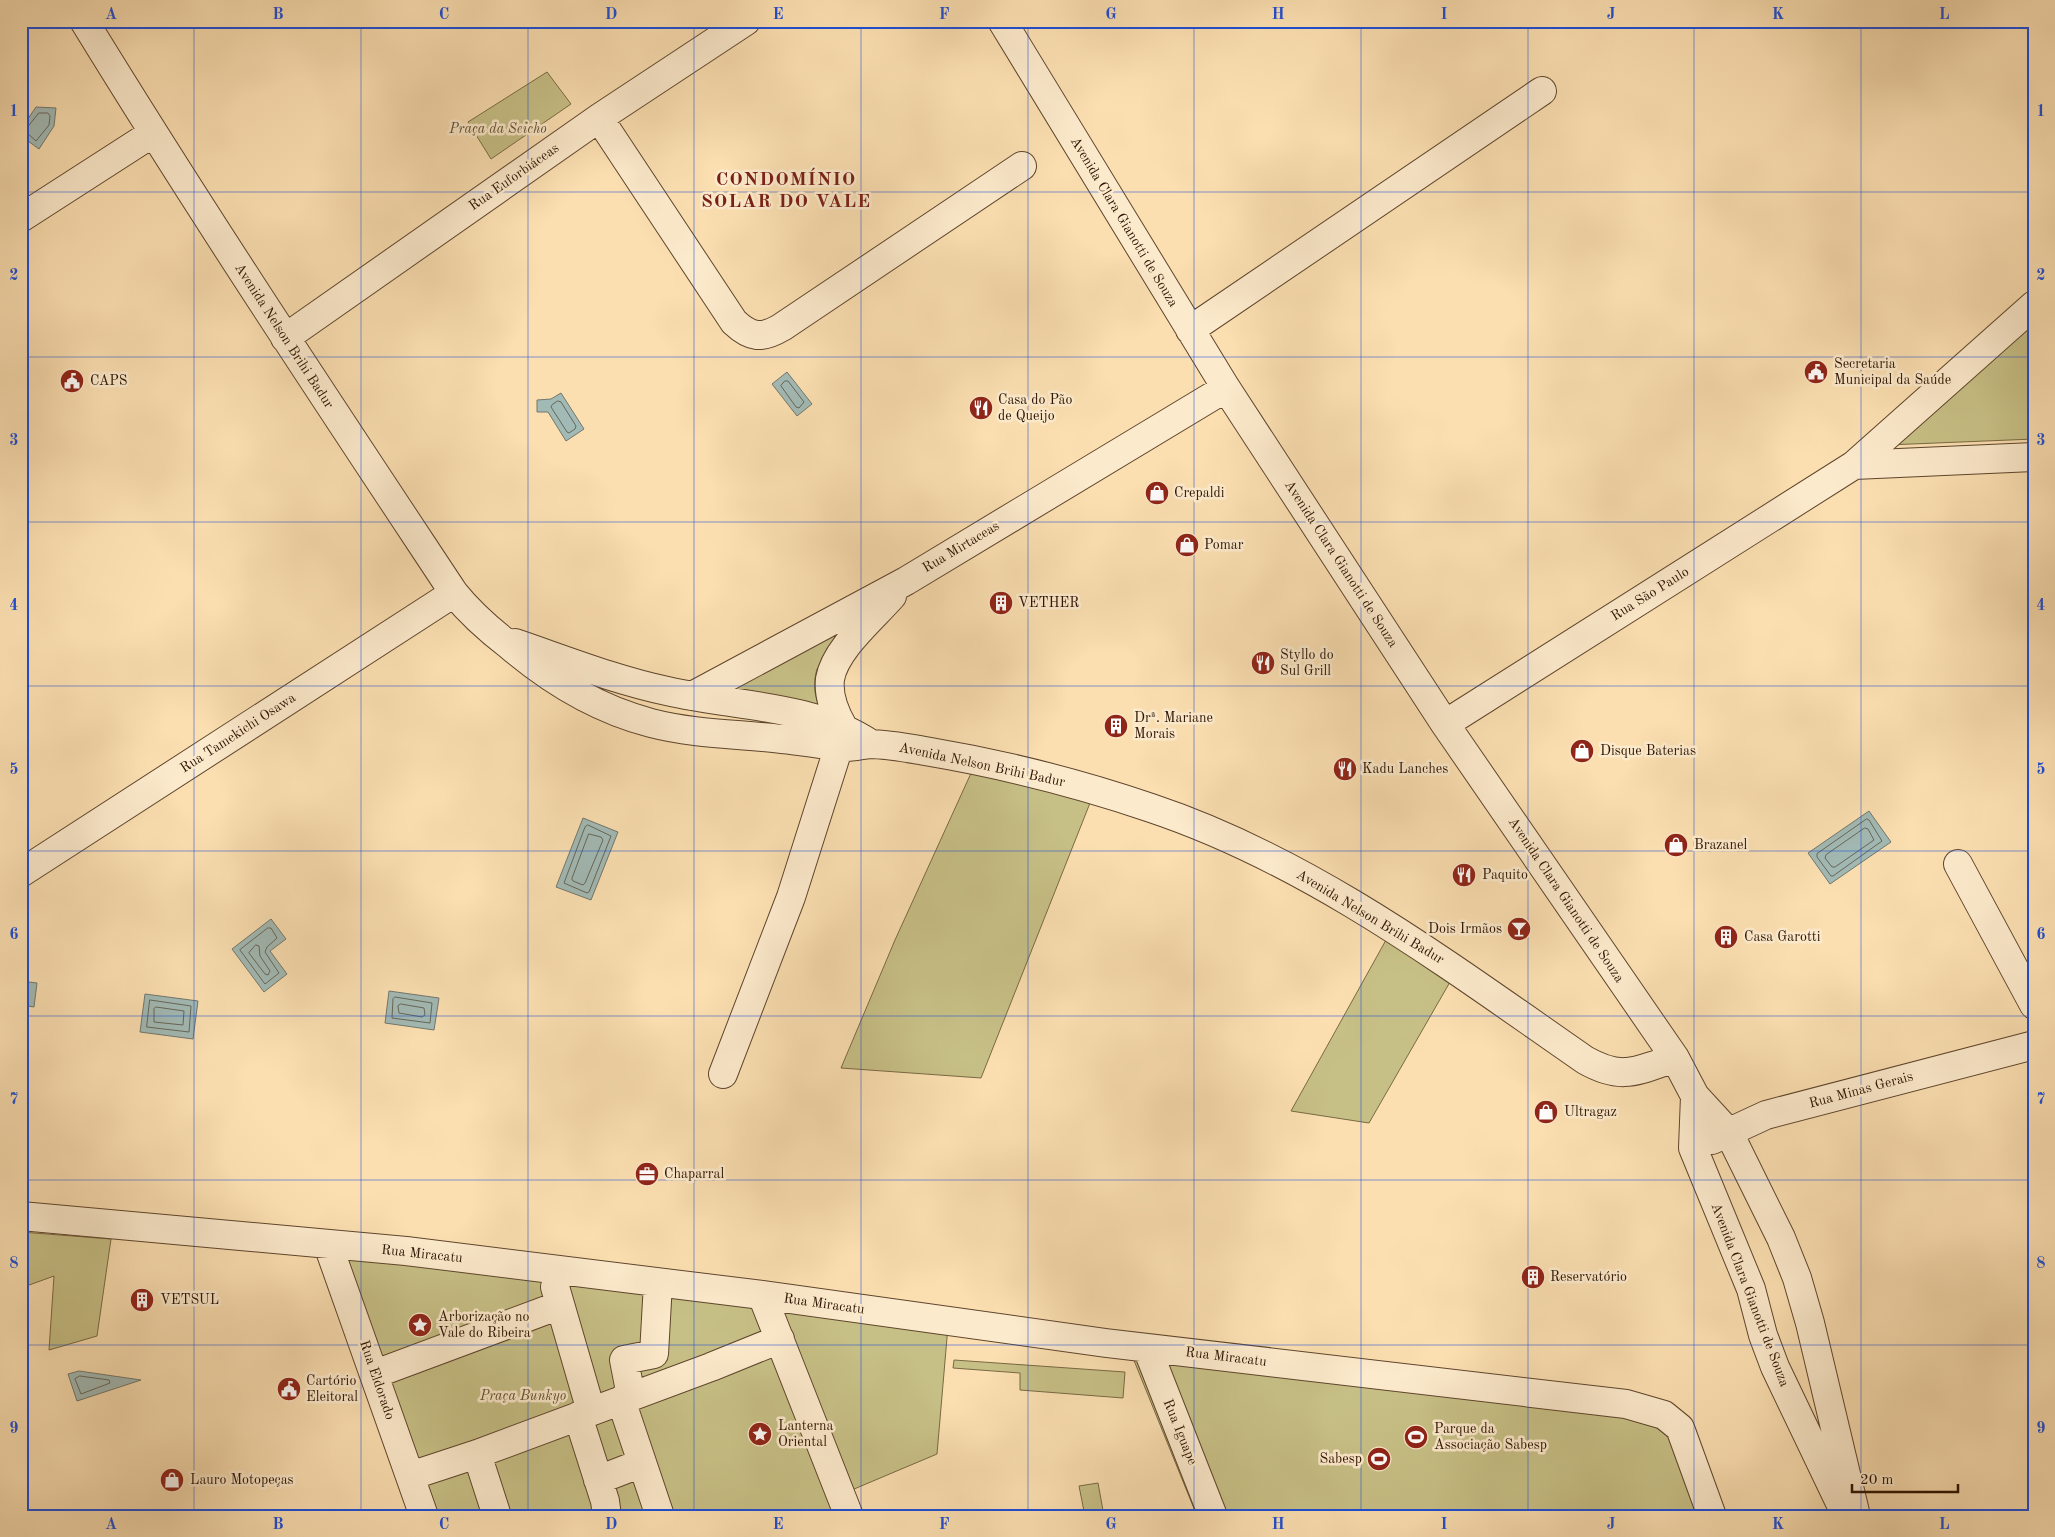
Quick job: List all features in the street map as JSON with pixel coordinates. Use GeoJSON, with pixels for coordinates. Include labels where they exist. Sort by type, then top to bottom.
{"type":"FeatureCollection","features":[{"type":"Feature","properties":{"kind":"street","name":"Avenida Nelson Brihi Badur"},"geometry":{"type":"LineString","coordinates":[[84,21],[153,133],[285,338],[454,593],[482,624],[541,672],[596,704],[652,723],[686,729],[794,740],[841,737]]}},
{"type":"Feature","properties":{"kind":"street","name":"Rua Euforbiáceas"},"geometry":{"type":"LineString","coordinates":[[285,338],[599,118],[746,21]]}},
{"type":"Feature","properties":{"kind":"street","name":"Avenida Clara Gianotti de Souza"},"geometry":{"type":"LineString","coordinates":[[1002,21],[1226,388],[1445,724],[1675,1058],[1695,1096],[1729,1133],[1782,1238],[1797,1278],[1810,1324],[1856,1516]]}},
{"type":"Feature","properties":{"kind":"street"},"geometry":{"type":"LineString","coordinates":[[1190,330],[1542,91]]}},
{"type":"Feature","properties":{"kind":"street"},"geometry":{"type":"LineString","coordinates":[[599,118],[734,322],[745,332],[758,335],[771,334],[782,327],[1022,166]]}},
{"type":"Feature","properties":{"kind":"street"},"geometry":{"type":"LineString","coordinates":[[21,218],[153,133]]}},
{"type":"Feature","properties":{"kind":"street","name":"Rua São Paulo"},"geometry":{"type":"LineString","coordinates":[[1445,724],[1854,465],[2034,305]]}},
{"type":"Feature","properties":{"kind":"street","name":"Rua Mirtaceas"},"geometry":{"type":"LineString","coordinates":[[692,696],[906,581],[1226,388]]}},
{"type":"Feature","properties":{"kind":"street","name":"Rua São Paulo"},"geometry":{"type":"LineString","coordinates":[[1854,465],[2034,457]]}},
{"type":"Feature","properties":{"kind":"street"},"geometry":{"type":"LineString","coordinates":[[723,1074],[790,897],[841,737],[830,694],[830,680],[835,663],[844,649],[906,581]]}},
{"type":"Feature","properties":{"kind":"street","name":"Rua Tamekichi Osawa"},"geometry":{"type":"LineString","coordinates":[[21,874],[454,593]]}},
{"type":"Feature","properties":{"kind":"street","name":"Avenida Nelson Brihi Badur"},"geometry":{"type":"LineString","coordinates":[[500,638],[638,685],[692,696],[790,711],[841,737],[871,744],[926,751],[1044,776],[1152,808],[1214,831],[1286,867],[1351,903],[1456,970],[1584,1060],[1602,1069],[1617,1073],[1639,1070],[1675,1058]]}},
{"type":"Feature","properties":{"kind":"street"},"geometry":{"type":"LineString","coordinates":[[686,729],[692,696]]}},
{"type":"Feature","properties":{"kind":"street"},"geometry":{"type":"LineString","coordinates":[[1958,864],[2034,1005]]}},
{"type":"Feature","properties":{"kind":"street","name":"Rua Minas Gerais"},"geometry":{"type":"LineString","coordinates":[[1693,1148],[1766,1115],[2034,1045]]}},
{"type":"Feature","properties":{"kind":"street","name":"Avenida Clara Gianotti de Souza"},"geometry":{"type":"LineString","coordinates":[[1695,1096],[1693,1148],[1751,1289],[1763,1335],[1775,1367],[1846,1516]]}},
{"type":"Feature","properties":{"kind":"street","name":"Rua Miracatu"},"geometry":{"type":"LineString","coordinates":[[21,1216],[406,1251],[762,1295],[1147,1348],[1626,1404],[1664,1415],[1680,1428],[1712,1516]]}},
{"type":"Feature","properties":{"kind":"street","name":"Rua Eldorado"},"geometry":{"type":"LineString","coordinates":[[328,1245],[376,1374],[424,1516]]}},
{"type":"Feature","properties":{"kind":"street"},"geometry":{"type":"LineString","coordinates":[[549,1269],[560,1305],[607,1516]]}},
{"type":"Feature","properties":{"kind":"street"},"geometry":{"type":"LineString","coordinates":[[658,1283],[654,1354],[624,1360],[626,1398],[642,1463],[660,1516]]}},
{"type":"Feature","properties":{"kind":"street"},"geometry":{"type":"LineString","coordinates":[[762,1295],[849,1516]]}},
{"type":"Feature","properties":{"kind":"street"},"geometry":{"type":"LineString","coordinates":[[376,1374],[560,1305]]}},
{"type":"Feature","properties":{"kind":"street"},"geometry":{"type":"LineString","coordinates":[[410,1476],[477,1454],[780,1339]]}},
{"type":"Feature","properties":{"kind":"street","name":"Rua Iguape"},"geometry":{"type":"LineString","coordinates":[[1147,1348],[1213,1516]]}},
{"type":"Feature","properties":{"kind":"street"},"geometry":{"type":"LineString","coordinates":[[477,1454],[498,1516]]}},
{"type":"Feature","properties":{"kind":"street"},"geometry":{"type":"LineString","coordinates":[[598,1480],[642,1463]]}},
{"type":"Feature","properties":{"kind":"green space","name":"Praça da Seicho"},"geometry":{"type":"Polygon","coordinates":[[[547,72],[571,104],[491,159],[468,122],[547,72]]]}},
{"type":"Feature","properties":{"kind":"green space"},"geometry":{"type":"Polygon","coordinates":[[[2034,314],[2034,439],[1887,445],[2034,314]]]}},
{"type":"Feature","properties":{"kind":"green space"},"geometry":{"type":"Polygon","coordinates":[[[865,612],[817,669],[815,688],[819,707],[720,692],[865,612]]]}},
{"type":"Feature","properties":{"kind":"green space"},"geometry":{"type":"Polygon","coordinates":[[[972,771],[1092,798],[981,1078],[841,1068],[895,940],[972,771]]]}},
{"type":"Feature","properties":{"kind":"green space"},"geometry":{"type":"Polygon","coordinates":[[[1386,940],[1450,982],[1369,1123],[1291,1111],[1386,940]]]}},
{"type":"Feature","properties":{"kind":"green space"},"geometry":{"type":"Polygon","coordinates":[[[21,1232],[111,1239],[97,1336],[49,1350],[54,1276],[21,1288],[21,1232]]]}},
{"type":"Feature","properties":{"kind":"green space","name":"Praça Bunkyo"},"geometry":{"type":"Polygon","coordinates":[[[342,1253],[757,1304],[835,1516],[435,1516],[342,1253]]]}},
{"type":"Feature","properties":{"kind":"green space"},"geometry":{"type":"Polygon","coordinates":[[[783,1312],[948,1326],[937,1454],[847,1492],[783,1312]]]}},
{"type":"Feature","properties":{"kind":"green space","name":"Parque da Associação Sabesp"},"geometry":{"type":"Polygon","coordinates":[[[1133,1358],[1617,1416],[1642,1422],[1654,1426],[1664,1433],[1675,1449],[1684,1472],[1696,1516],[1197,1516],[1133,1358]]]}},
{"type":"Feature","properties":{"kind":"green space"},"geometry":{"type":"Polygon","coordinates":[[[954,1360],[1125,1372],[1123,1398],[1020,1390],[1020,1373],[953,1368],[954,1360]]]}},
{"type":"Feature","properties":{"kind":"green space"},"geometry":{"type":"Polygon","coordinates":[[[1098,1483],[1104,1516],[1085,1516],[1079,1486],[1098,1483]]]}},
{"type":"Feature","properties":{"kind":"water"},"geometry":{"type":"Polygon","coordinates":[[[36,107],[56,108],[54,126],[39,149],[21,136],[21,129],[36,107]]]}},
{"type":"Feature","properties":{"kind":"water"},"geometry":{"type":"Polygon","coordinates":[[[787,372],[812,404],[797,416],[772,384],[787,372]]]}},
{"type":"Feature","properties":{"kind":"water"},"geometry":{"type":"Polygon","coordinates":[[[561,393],[584,429],[566,441],[548,412],[537,412],[537,400],[551,399],[561,393]]]}},
{"type":"Feature","properties":{"kind":"water"},"geometry":{"type":"Polygon","coordinates":[[[1869,811],[1891,842],[1830,884],[1808,853],[1869,811]]]}},
{"type":"Feature","properties":{"kind":"water"},"geometry":{"type":"Polygon","coordinates":[[[583,818],[618,832],[591,900],[556,887],[583,818]]]}},
{"type":"Feature","properties":{"kind":"water"},"geometry":{"type":"Polygon","coordinates":[[[271,919],[286,939],[270,951],[287,974],[264,992],[232,949],[271,919]]]}},
{"type":"Feature","properties":{"kind":"water"},"geometry":{"type":"Polygon","coordinates":[[[21,981],[37,983],[34,1007],[21,1005],[21,981]]]}},
{"type":"Feature","properties":{"kind":"water"},"geometry":{"type":"Polygon","coordinates":[[[389,991],[439,998],[434,1030],[385,1023],[389,991]]]}},
{"type":"Feature","properties":{"kind":"water"},"geometry":{"type":"Polygon","coordinates":[[[145,994],[198,1001],[193,1039],[140,1032],[145,994]]]}},
{"type":"Feature","properties":{"kind":"water"},"geometry":{"type":"Polygon","coordinates":[[[79,1371],[141,1380],[77,1401],[68,1374],[79,1371]]]}},
{"type":"Feature","properties":{"kind":"place","name":"Secretaria Municipal da Saúde"},"geometry":{"type":"Point","coordinates":[1816,372]}},
{"type":"Feature","properties":{"kind":"place","name":"CAPS"},"geometry":{"type":"Point","coordinates":[72,381]}},
{"type":"Feature","properties":{"kind":"place","name":"Casa do Pão de Queijo"},"geometry":{"type":"Point","coordinates":[981,408]}},
{"type":"Feature","properties":{"kind":"place","name":"Crepaldi"},"geometry":{"type":"Point","coordinates":[1157,493]}},
{"type":"Feature","properties":{"kind":"place","name":"Pomar"},"geometry":{"type":"Point","coordinates":[1187,545]}},
{"type":"Feature","properties":{"kind":"place","name":"VETHER"},"geometry":{"type":"Point","coordinates":[1001,603]}},
{"type":"Feature","properties":{"kind":"place","name":"Styllo do Sul Grill"},"geometry":{"type":"Point","coordinates":[1263,663]}},
{"type":"Feature","properties":{"kind":"place","name":"Drª. Mariane Morais"},"geometry":{"type":"Point","coordinates":[1116,726]}},
{"type":"Feature","properties":{"kind":"place","name":"Disque Baterias"},"geometry":{"type":"Point","coordinates":[1582,751]}},
{"type":"Feature","properties":{"kind":"place","name":"Kadu Lanches"},"geometry":{"type":"Point","coordinates":[1345,769]}},
{"type":"Feature","properties":{"kind":"place","name":"Brazanel"},"geometry":{"type":"Point","coordinates":[1676,845]}},
{"type":"Feature","properties":{"kind":"place","name":"Paquito"},"geometry":{"type":"Point","coordinates":[1464,875]}},
{"type":"Feature","properties":{"kind":"place","name":"Dois Irmãos"},"geometry":{"type":"Point","coordinates":[1519,929]}},
{"type":"Feature","properties":{"kind":"place","name":"Casa Garotti"},"geometry":{"type":"Point","coordinates":[1726,937]}},
{"type":"Feature","properties":{"kind":"place","name":"Ultragaz"},"geometry":{"type":"Point","coordinates":[1546,1112]}},
{"type":"Feature","properties":{"kind":"place","name":"Chaparral"},"geometry":{"type":"Point","coordinates":[647,1174]}},
{"type":"Feature","properties":{"kind":"place","name":"Reservatório"},"geometry":{"type":"Point","coordinates":[1533,1277]}},
{"type":"Feature","properties":{"kind":"place","name":"VETSUL"},"geometry":{"type":"Point","coordinates":[142,1300]}},
{"type":"Feature","properties":{"kind":"place","name":"Arborização no Vale do Ribeira"},"geometry":{"type":"Point","coordinates":[420,1325]}},
{"type":"Feature","properties":{"kind":"place","name":"Cartório Eleitoral"},"geometry":{"type":"Point","coordinates":[289,1389]}},
{"type":"Feature","properties":{"kind":"place","name":"Lanterna Oriental"},"geometry":{"type":"Point","coordinates":[760,1434]}},
{"type":"Feature","properties":{"kind":"place","name":"Parque da Associação Sabesp"},"geometry":{"type":"Point","coordinates":[1416,1437]}},
{"type":"Feature","properties":{"kind":"place","name":"Sabesp"},"geometry":{"type":"Point","coordinates":[1379,1459]}},
{"type":"Feature","properties":{"kind":"place","name":"Lauro Motopeças"},"geometry":{"type":"Point","coordinates":[172,1480]}},
{"type":"Feature","properties":{"kind":"district","name":"CONDOMÍNIO SOLAR DO VALE"},"geometry":{"type":"Point","coordinates":[786,191]}}]}
